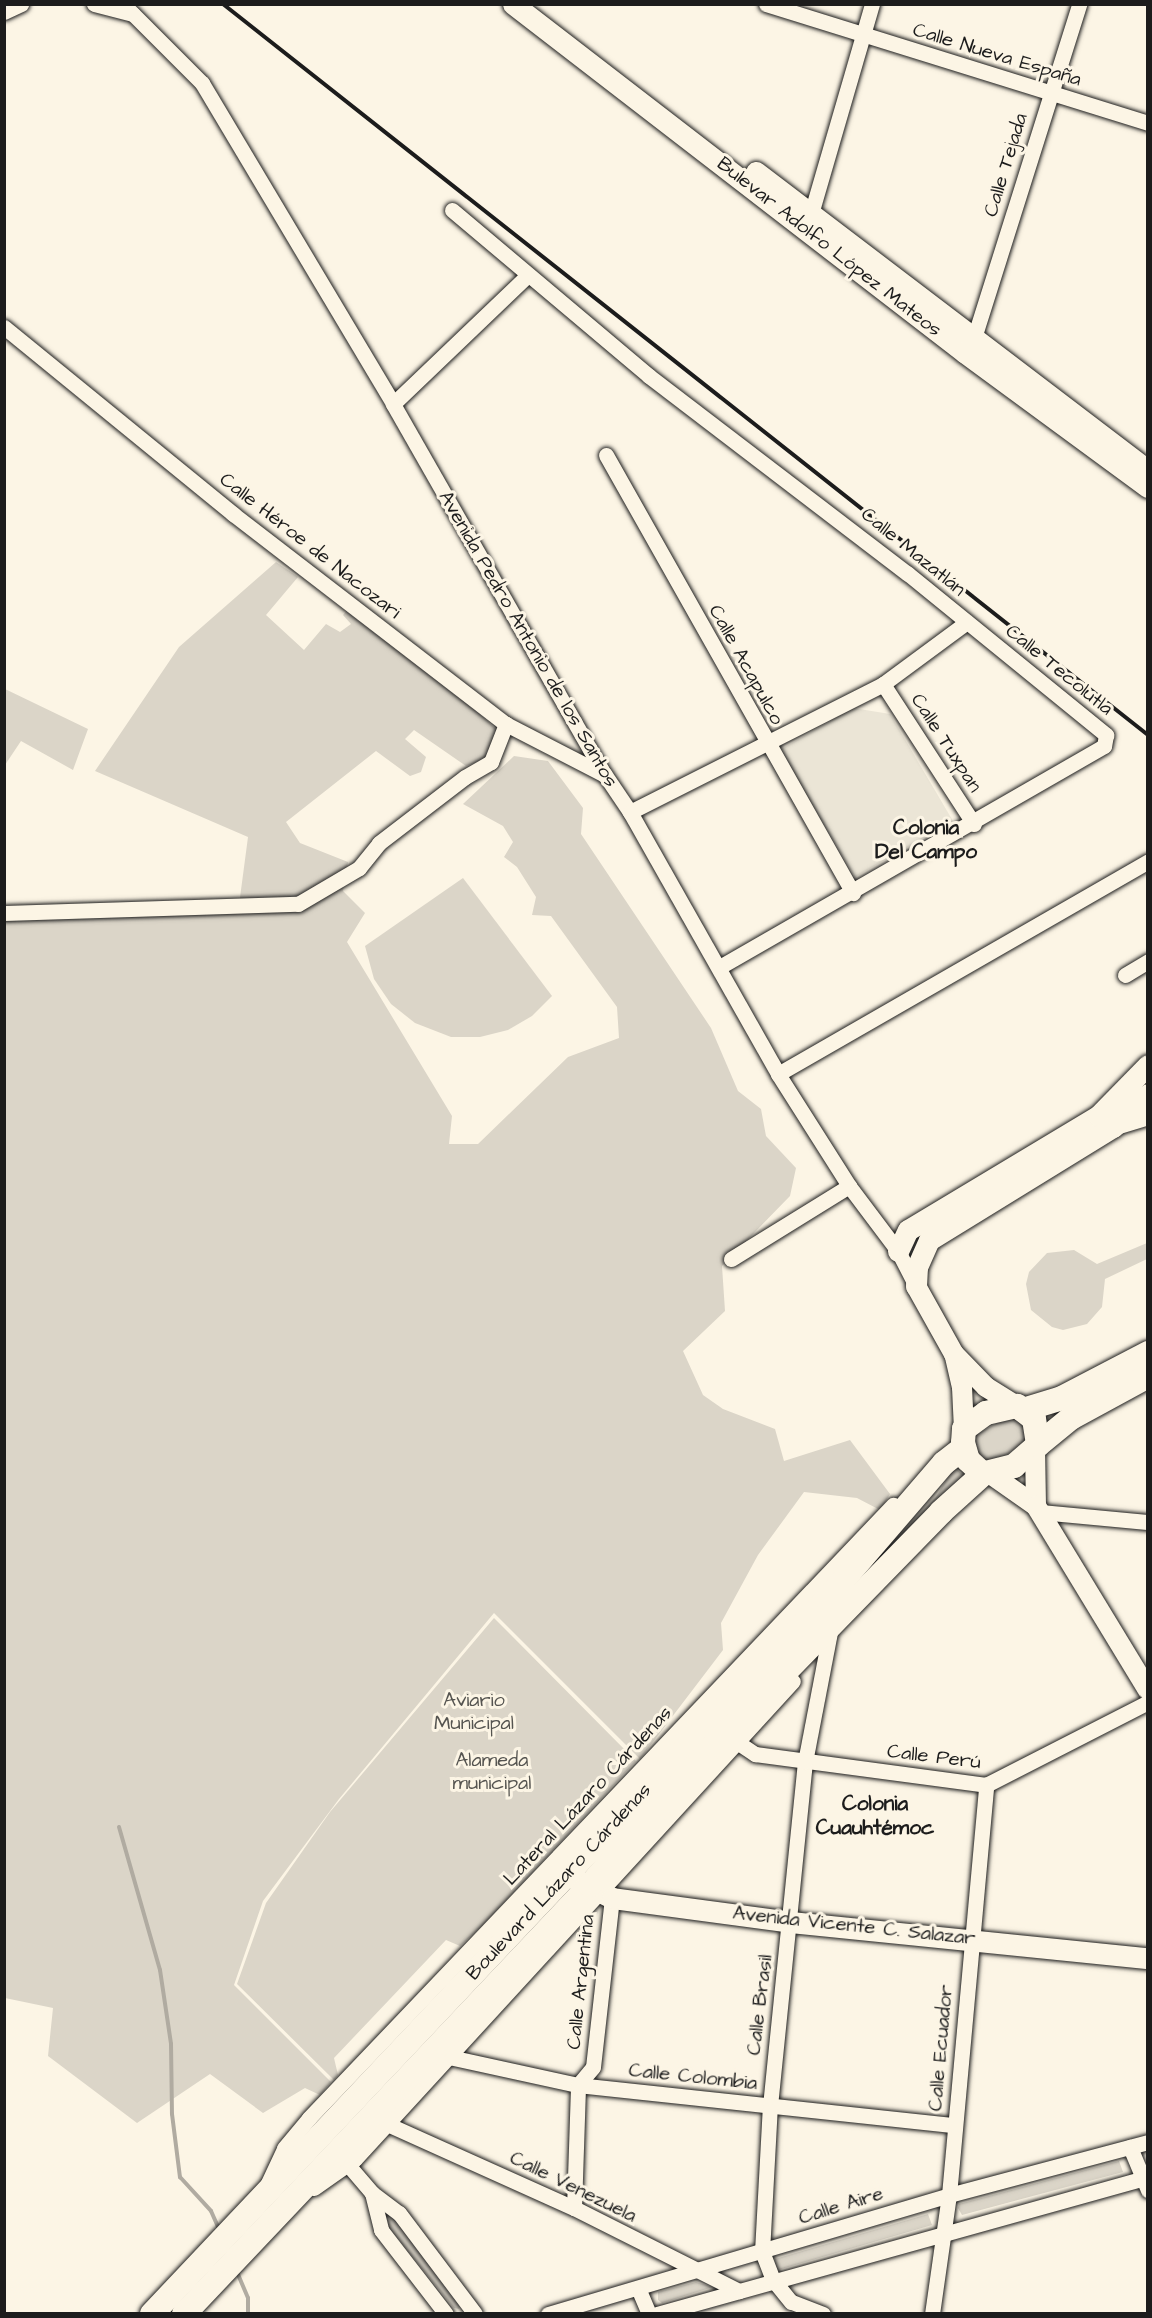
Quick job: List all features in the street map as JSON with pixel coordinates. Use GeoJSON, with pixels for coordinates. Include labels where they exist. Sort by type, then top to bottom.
{"type":"FeatureCollection","features":[{"type":"Feature","properties":{"kind":"main road","name":"Bulevar Adolfo López Mateos"},"geometry":{"type":"LineString","coordinates":[[513,4],[969,345],[1148,470]]}},
{"type":"Feature","properties":{"kind":"main road","name":"Bulevar Adolfo López Mateos"},"geometry":{"type":"LineString","coordinates":[[536,4],[811,214],[969,345],[1148,487]]}},
{"type":"Feature","properties":{"kind":"main road"},"geometry":{"type":"LineString","coordinates":[[898,1251],[908,1230],[1098,1116],[1148,1065]]}},
{"type":"Feature","properties":{"kind":"main road"},"geometry":{"type":"LineString","coordinates":[[916,1286],[917,1267],[929,1240],[1113,1128],[1148,1094]]}},
{"type":"Feature","properties":{"kind":"main road"},"geometry":{"type":"LineString","coordinates":[[1148,1353],[1062,1398],[1020,1408],[993,1410],[963,1438],[968,1460],[991,1476],[1014,1466],[1071,1419],[1148,1376]]}},
{"type":"Feature","properties":{"kind":"main road"},"geometry":{"type":"LineString","coordinates":[[1020,1408],[1037,1426],[1037,1447]]}},
{"type":"Feature","properties":{"kind":"main road","name":"Boulevard Lázaro Cárdenas"},"geometry":{"type":"LineString","coordinates":[[152,2313],[202,2278],[267,2209],[334,2152],[432,2047],[601,1892],[714,1745],[832,1621],[963,1438]]}},
{"type":"Feature","properties":{"kind":"main road","name":"Boulevard Lázaro Cárdenas"},"geometry":{"type":"LineString","coordinates":[[432,2047],[566,1876],[832,1621],[941,1512],[991,1476]]}},
{"type":"Feature","properties":{"kind":"main road","name":"Avenida Vicente C. Salazar"},"geometry":{"type":"LineString","coordinates":[[566,1876],[601,1892],[791,1922],[972,1938],[1148,1958]]}},
{"type":"Feature","properties":{"kind":"main road","name":"Boulevard Lázaro Cárdenas"},"geometry":{"type":"LineString","coordinates":[[184,2313],[202,2278]]}},
{"type":"Feature","properties":{"kind":"street"},"geometry":{"type":"LineString","coordinates":[[4,12],[21,4]]}},
{"type":"Feature","properties":{"kind":"street"},"geometry":{"type":"LineString","coordinates":[[94,4],[128,9]]}},
{"type":"Feature","properties":{"kind":"street","name":"Calle Nueva España"},"geometry":{"type":"LineString","coordinates":[[766,4],[1148,123]]}},
{"type":"Feature","properties":{"kind":"street"},"geometry":{"type":"LineString","coordinates":[[811,214],[872,4]]}},
{"type":"Feature","properties":{"kind":"street","name":"Calle Tejada"},"geometry":{"type":"LineString","coordinates":[[969,345],[1079,4]]}},
{"type":"Feature","properties":{"kind":"street","name":"Avenida Pedro Antonio de los Santos"},"geometry":{"type":"LineString","coordinates":[[128,9],[202,83],[393,404],[605,776],[630,812],[720,967],[778,1074],[849,1186],[898,1251],[916,1286]]}},
{"type":"Feature","properties":{"kind":"street","name":"Calle Mazatlán"},"geometry":{"type":"LineString","coordinates":[[452,210],[526,276],[967,622],[883,684],[764,741],[630,812]]}},
{"type":"Feature","properties":{"kind":"street"},"geometry":{"type":"LineString","coordinates":[[393,404],[526,276]]}},
{"type":"Feature","properties":{"kind":"street","name":"Calle Héroe de Nacozari"},"geometry":{"type":"LineString","coordinates":[[4,327],[233,514],[506,724],[605,776]]}},
{"type":"Feature","properties":{"kind":"street","name":"Calle Acapulco"},"geometry":{"type":"LineString","coordinates":[[606,455],[764,741],[853,892]]}},
{"type":"Feature","properties":{"kind":"street","name":"Calle Tecolutla"},"geometry":{"type":"LineString","coordinates":[[720,967],[974,825],[1104,746],[1106,735],[967,622]]}},
{"type":"Feature","properties":{"kind":"street","name":"Calle Tuxpan"},"geometry":{"type":"LineString","coordinates":[[883,684],[974,825]]}},
{"type":"Feature","properties":{"kind":"street"},"geometry":{"type":"LineString","coordinates":[[4,913],[298,904],[359,868],[379,843],[465,777],[490,762],[506,724]]}},
{"type":"Feature","properties":{"kind":"street"},"geometry":{"type":"LineString","coordinates":[[778,1074],[1148,861]]}},
{"type":"Feature","properties":{"kind":"street"},"geometry":{"type":"LineString","coordinates":[[1125,975],[1148,961]]}},
{"type":"Feature","properties":{"kind":"street"},"geometry":{"type":"LineString","coordinates":[[1113,1128],[1148,1117]]}},
{"type":"Feature","properties":{"kind":"street"},"geometry":{"type":"LineString","coordinates":[[731,1259],[849,1186]]}},
{"type":"Feature","properties":{"kind":"street"},"geometry":{"type":"LineString","coordinates":[[916,1286],[954,1354],[986,1387],[1020,1408]]}},
{"type":"Feature","properties":{"kind":"street"},"geometry":{"type":"LineString","coordinates":[[954,1354],[962,1387],[963,1438]]}},
{"type":"Feature","properties":{"kind":"street","name":"Lateral Lázaro Cárdenas"},"geometry":{"type":"LineString","coordinates":[[267,2209],[284,2148],[309,2118],[921,1476],[963,1438]]}},
{"type":"Feature","properties":{"kind":"street"},"geometry":{"type":"LineString","coordinates":[[1037,1447],[1038,1509]]}},
{"type":"Feature","properties":{"kind":"street"},"geometry":{"type":"LineString","coordinates":[[991,1476],[1038,1509],[1148,1690]]}},
{"type":"Feature","properties":{"kind":"street"},"geometry":{"type":"LineString","coordinates":[[1038,1509],[1148,1522]]}},
{"type":"Feature","properties":{"kind":"street"},"geometry":{"type":"LineString","coordinates":[[601,1892],[737,1742],[832,1621]]}},
{"type":"Feature","properties":{"kind":"street","name":"Calle Brasil"},"geometry":{"type":"LineString","coordinates":[[772,2280],[762,2252],[770,2106],[791,1922],[805,1762],[832,1621]]}},
{"type":"Feature","properties":{"kind":"street","name":"Calle Perú"},"geometry":{"type":"LineString","coordinates":[[737,1742],[755,1754],[986,1785],[1148,1702]]}},
{"type":"Feature","properties":{"kind":"street","name":"Calle Ecuador"},"geometry":{"type":"LineString","coordinates":[[932,2313],[949,2195],[986,1785]]}},
{"type":"Feature","properties":{"kind":"street","name":"Calle Argentina"},"geometry":{"type":"LineString","coordinates":[[578,2085],[593,2067],[601,1892]]}},
{"type":"Feature","properties":{"kind":"street"},"geometry":{"type":"LineString","coordinates":[[432,2047],[387,2124],[334,2152],[372,2193],[399,2213],[475,2313]]}},
{"type":"Feature","properties":{"kind":"street","name":"Calle Colombia"},"geometry":{"type":"LineString","coordinates":[[432,2047],[578,2085],[954,2125]]}},
{"type":"Feature","properties":{"kind":"street"},"geometry":{"type":"LineString","coordinates":[[573,2208],[578,2085]]}},
{"type":"Feature","properties":{"kind":"street","name":"Calle Venezuela"},"geometry":{"type":"LineString","coordinates":[[387,2124],[573,2208],[739,2291]]}},
{"type":"Feature","properties":{"kind":"street","name":"Calle Aire"},"geometry":{"type":"LineString","coordinates":[[548,2313],[600,2307],[638,2288],[949,2195],[1148,2142]]}},
{"type":"Feature","properties":{"kind":"street"},"geometry":{"type":"LineString","coordinates":[[657,2313],[772,2280],[1145,2182],[1130,2147]]}},
{"type":"Feature","properties":{"kind":"street"},"geometry":{"type":"LineString","coordinates":[[372,2193],[381,2230],[446,2313]]}},
{"type":"Feature","properties":{"kind":"street"},"geometry":{"type":"LineString","coordinates":[[772,2280],[791,2301],[823,2313]]}},
{"type":"Feature","properties":{"kind":"street"},"geometry":{"type":"LineString","coordinates":[[638,2288],[648,2313]]}},
{"type":"Feature","properties":{"kind":"shaded area"},"geometry":{"type":"Polygon","coordinates":[[[853,708],[890,714],[953,821],[855,877],[780,750],[853,708]]]}},
{"type":"Feature","properties":{"kind":"green space"},"geometry":{"type":"Polygon","coordinates":[[[276,562],[298,577],[266,615],[304,650],[326,624],[340,632],[351,624],[343,615],[348,609],[449,685],[501,734],[488,758],[466,766],[414,730],[405,739],[426,757],[421,772],[410,776],[376,751],[286,822],[300,843],[348,862],[343,891],[365,913],[347,942],[452,1116],[449,1144],[478,1144],[568,1057],[619,1038],[617,1007],[551,916],[532,915],[536,897],[517,867],[504,857],[513,842],[503,826],[463,804],[514,756],[548,761],[583,808],[581,834],[711,1028],[738,1091],[761,1109],[766,1136],[796,1168],[790,1196],[722,1266],[725,1311],[683,1351],[703,1395],[723,1409],[775,1429],[784,1461],[850,1440],[890,1494],[880,1510],[857,1498],[804,1492],[758,1555],[721,1623],[723,1650],[640,1759],[494,1613],[339,1799],[263,1901],[234,1985],[331,2082],[320,2095],[305,2088],[263,2113],[210,2074],[137,2123],[48,2056],[53,2008],[5,1998],[4,915],[239,905],[248,837],[95,771],[179,647],[276,562]]]}},
{"type":"Feature","properties":{"kind":"green space"},"geometry":{"type":"Polygon","coordinates":[[[5,689],[88,729],[73,770],[21,741],[5,765],[5,689]]]}},
{"type":"Feature","properties":{"kind":"green space"},"geometry":{"type":"Polygon","coordinates":[[[463,878],[552,996],[532,1016],[508,1030],[480,1037],[451,1037],[415,1023],[391,1004],[374,979],[365,946],[463,878]]]}},
{"type":"Feature","properties":{"kind":"green space"},"geometry":{"type":"Polygon","coordinates":[[[1147,1243],[1147,1259],[1105,1279],[1102,1307],[1087,1324],[1063,1330],[1052,1327],[1031,1310],[1026,1284],[1029,1272],[1047,1253],[1074,1250],[1097,1264],[1147,1243]]]}},
{"type":"Feature","properties":{"kind":"green space"},"geometry":{"type":"Polygon","coordinates":[[[1009,1416],[1022,1418],[1028,1441],[993,1463],[982,1463],[971,1438],[1009,1416]]]}},
{"type":"Feature","properties":{"kind":"green space"},"geometry":{"type":"Polygon","coordinates":[[[954,1467],[969,1480],[837,1602],[936,1497],[954,1467]]]}},
{"type":"Feature","properties":{"kind":"green space","name":"Alameda municipal"},"geometry":{"type":"Polygon","coordinates":[[[494,1618],[636,1761],[482,1926],[460,1946],[446,1940],[334,2058],[338,2075],[334,2080],[237,1984],[266,1903],[330,1812],[494,1618]]]}},
{"type":"Feature","properties":{"kind":"green space"},"geometry":{"type":"Polygon","coordinates":[[[1119,2161],[1123,2172],[962,2215],[958,2208],[959,2204],[1119,2161]]]}},
{"type":"Feature","properties":{"kind":"green space"},"geometry":{"type":"Polygon","coordinates":[[[928,2214],[932,2225],[778,2270],[775,2267],[775,2259],[928,2214]]]}},
{"type":"Feature","properties":{"kind":"green space"},"geometry":{"type":"Polygon","coordinates":[[[392,2215],[460,2304],[459,2309],[454,2308],[386,2224],[392,2215]]]}},
{"type":"Feature","properties":{"kind":"green space"},"geometry":{"type":"Polygon","coordinates":[[[696,2282],[713,2287],[662,2303],[658,2300],[658,2292],[696,2282]]]}},
{"type":"Feature","properties":{"kind":"waterway"},"geometry":{"type":"LineString","coordinates":[[119,1827],[160,1970],[171,2044],[172,2114],[180,2177],[211,2211],[220,2231]]}},
{"type":"Feature","properties":{"kind":"waterway"},"geometry":{"type":"LineString","coordinates":[[237,2272],[248,2298],[248,2314]]}},
{"type":"Feature","properties":{"kind":"railway"},"geometry":{"type":"LineString","coordinates":[[223,4],[1148,735]]}},
{"type":"Feature","properties":{"kind":"district","name":"Colonia Del Campo"},"geometry":{"type":"Point","coordinates":[926,840]}},
{"type":"Feature","properties":{"kind":"district","name":"Colonia Cuauhtémoc"},"geometry":{"type":"Point","coordinates":[875,1816]}},
{"type":"Feature","properties":{"kind":"park label","name":"Aviario Municipal"},"geometry":{"type":"Point","coordinates":[474,1712]}}]}
